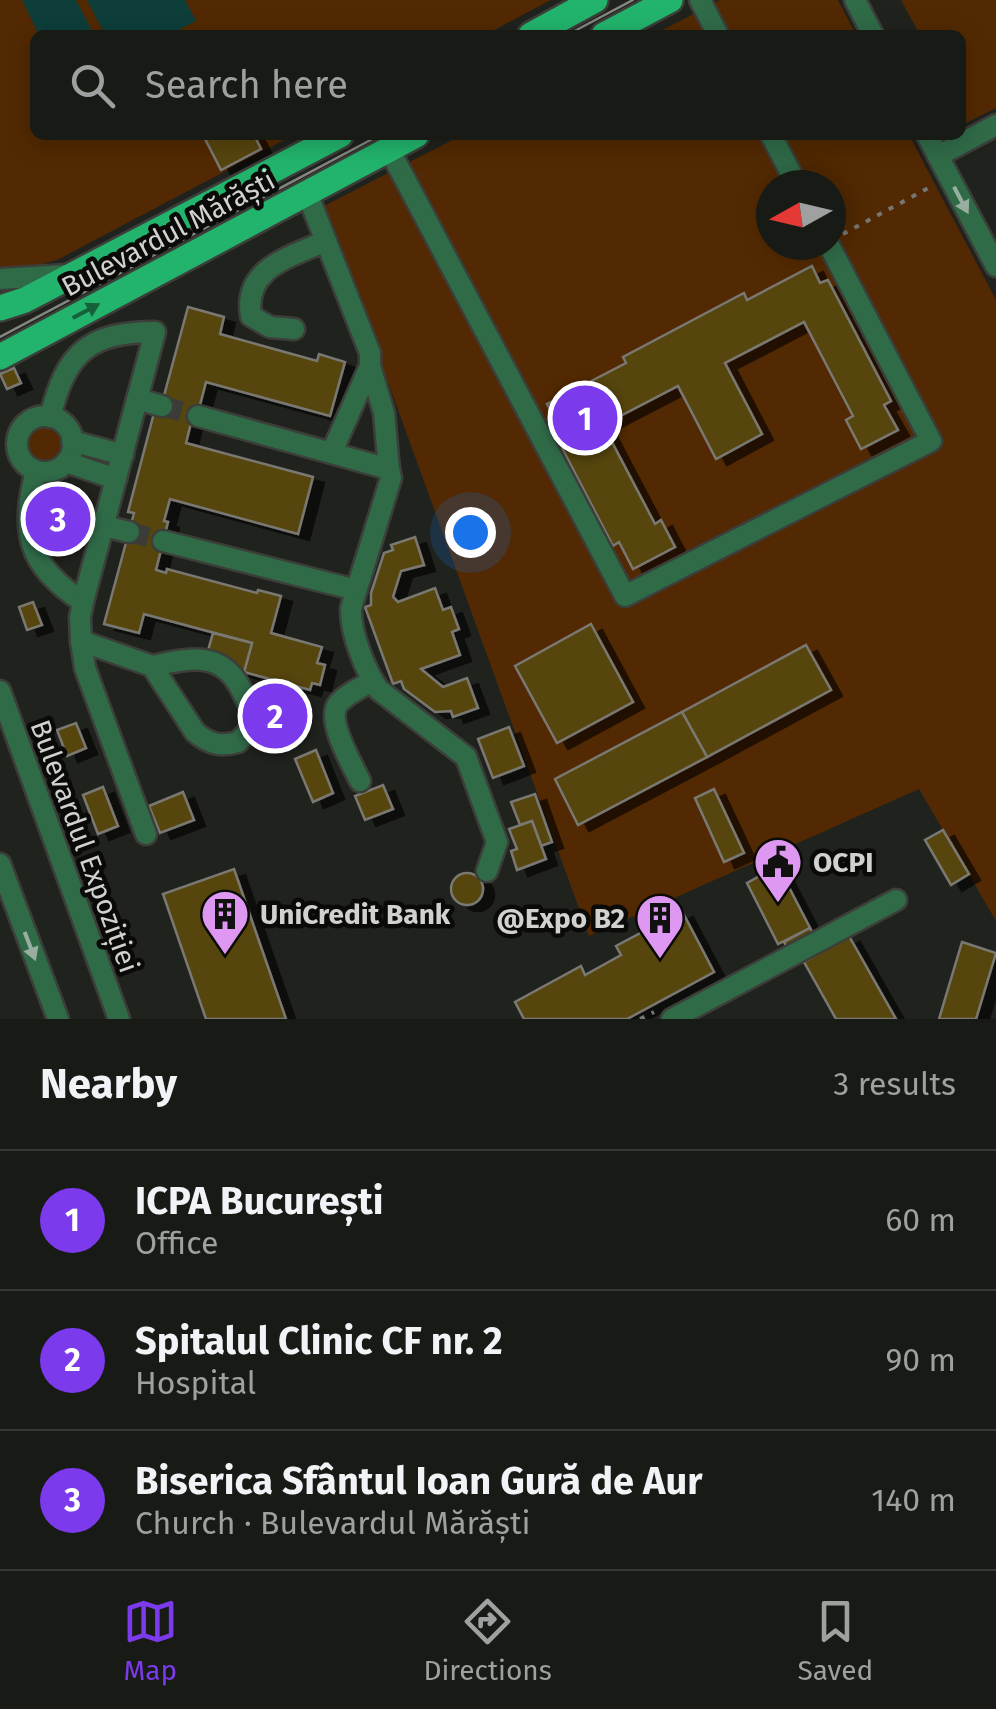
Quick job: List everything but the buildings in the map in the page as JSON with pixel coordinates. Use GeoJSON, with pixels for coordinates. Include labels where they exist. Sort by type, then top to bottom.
{"type":"FeatureCollection","features":[{"type":"Feature","properties":{"kind":"main road"},"geometry":{"type":"LineString","coordinates":[[540,30],[594,0]]}},
{"type":"Feature","properties":{"kind":"main road"},"geometry":{"type":"LineString","coordinates":[[613,30],[670,0]]}},
{"type":"Feature","properties":{"kind":"main road","name":"Bulevardul Mărăști"},"geometry":{"type":"LineString","coordinates":[[0,308],[25,300],[330,140]]}},
{"type":"Feature","properties":{"kind":"main road","name":"Bulevardul Mărăști"},"geometry":{"type":"LineString","coordinates":[[0,356],[407,140]]}},
{"type":"Feature","properties":{"kind":"street"},"geometry":{"type":"LineString","coordinates":[[700,0],[715,30]]}},
{"type":"Feature","properties":{"kind":"street"},"geometry":{"type":"LineString","coordinates":[[855,0],[871,30]]}},
{"type":"Feature","properties":{"kind":"street"},"geometry":{"type":"LineString","coordinates":[[938,156],[996,125]]}},
{"type":"Feature","properties":{"kind":"street"},"geometry":{"type":"LineString","coordinates":[[774,140],[789,170]]}},
{"type":"Feature","properties":{"kind":"street"},"geometry":{"type":"LineString","coordinates":[[930,140],[996,266]]}},
{"type":"Feature","properties":{"kind":"street"},"geometry":{"type":"LineString","coordinates":[[390,149],[625,596],[932,441],[839,260]]}},
{"type":"Feature","properties":{"kind":"street"},"geometry":{"type":"LineString","coordinates":[[307,193],[370,353],[384,413],[391,478],[356,590],[351,621],[372,681],[466,757],[497,842],[486,871]]}},
{"type":"Feature","properties":{"kind":"street"},"geometry":{"type":"LineString","coordinates":[[294,329],[270,327],[251,316],[248,298],[256,281],[276,263],[326,240]]}},
{"type":"Feature","properties":{"kind":"street"},"geometry":{"type":"LineString","coordinates":[[0,279],[73,274]]}},
{"type":"Feature","properties":{"kind":"street"},"geometry":{"type":"LineString","coordinates":[[50,417],[59,380],[80,352],[116,336],[155,332],[80,617],[85,668],[146,834]]}},
{"type":"Feature","properties":{"kind":"street"},"geometry":{"type":"LineString","coordinates":[[332,452],[370,366]]}},
{"type":"Feature","properties":{"kind":"street"},"geometry":{"type":"LineString","coordinates":[[137,399],[162,406]]}},
{"type":"Feature","properties":{"kind":"street"},"geometry":{"type":"LineString","coordinates":[[198,416],[389,469]]}},
{"type":"Feature","properties":{"kind":"street"},"geometry":{"type":"LineString","coordinates":[[50,417],[65,425],[72,441],[66,462],[55,470],[36,470],[19,455],[9,437],[32,419],[50,417]]}},
{"type":"Feature","properties":{"kind":"street"},"geometry":{"type":"LineString","coordinates":[[72,441],[123,455]]}},
{"type":"Feature","properties":{"kind":"street"},"geometry":{"type":"LineString","coordinates":[[66,462],[116,479]]}},
{"type":"Feature","properties":{"kind":"street"},"geometry":{"type":"LineString","coordinates":[[36,470],[27,520],[34,553],[53,580],[84,602]]}},
{"type":"Feature","properties":{"kind":"street"},"geometry":{"type":"LineString","coordinates":[[104,526],[129,532]]}},
{"type":"Feature","properties":{"kind":"street"},"geometry":{"type":"LineString","coordinates":[[163,541],[356,590]]}},
{"type":"Feature","properties":{"kind":"street"},"geometry":{"type":"LineString","coordinates":[[81,641],[152,666],[198,658],[220,663],[236,679],[251,710],[253,726],[238,742],[214,744],[204,740],[152,666]]}},
{"type":"Feature","properties":{"kind":"street"},"geometry":{"type":"LineString","coordinates":[[360,781],[335,725],[335,712],[342,700],[372,681]]}},
{"type":"Feature","properties":{"kind":"street","name":"Bulevardul Expoziției"},"geometry":{"type":"LineString","coordinates":[[0,691],[119,1019]]}},
{"type":"Feature","properties":{"kind":"street"},"geometry":{"type":"LineString","coordinates":[[0,740],[25,759]]}},
{"type":"Feature","properties":{"kind":"street"},"geometry":{"type":"LineString","coordinates":[[0,864],[58,1019]]}},
{"type":"Feature","properties":{"kind":"street"},"geometry":{"type":"LineString","coordinates":[[672,1019],[896,900]]}},
{"type":"Feature","properties":{"kind":"path"},"geometry":{"type":"LineString","coordinates":[[846,233],[949,177]]}},
{"type":"Feature","properties":{"kind":"shaded area"},"geometry":{"type":"Polygon","coordinates":[[[0,0],[551,0],[494,30],[30,30],[30,140],[285,140],[57,260],[18,271],[0,270],[0,0]]]}},
{"type":"Feature","properties":{"kind":"shaded area"},"geometry":{"type":"Polygon","coordinates":[[[720,0],[838,0],[853,30],[663,30],[720,0]]]}},
{"type":"Feature","properties":{"kind":"shaded area"},"geometry":{"type":"Polygon","coordinates":[[[901,0],[996,0],[996,108],[966,123],[966,30],[917,30],[901,0]]]}},
{"type":"Feature","properties":{"kind":"shaded area"},"geometry":{"type":"Polygon","coordinates":[[[452,140],[912,140],[996,300],[996,921],[919,789],[589,936],[324,206],[452,140]]]}},
{"type":"Feature","properties":{"kind":"shaded area"},"geometry":{"type":"Polygon","coordinates":[[[44,426],[57,431],[62,444],[57,457],[44,462],[31,457],[26,444],[31,431],[44,426]]]}},
{"type":"Feature","properties":{"kind":"water"},"geometry":{"type":"Polygon","coordinates":[[[22,0],[76,0],[91,30],[37,30],[22,0]]]}},
{"type":"Feature","properties":{"kind":"water"},"geometry":{"type":"Polygon","coordinates":[[[87,0],[185,0],[196,21],[179,30],[102,30],[87,0]]]}},
{"type":"Feature","properties":{"kind":"tunnel"},"geometry":{"type":"LineString","coordinates":[[162,406],[198,416]]}},
{"type":"Feature","properties":{"kind":"tunnel"},"geometry":{"type":"LineString","coordinates":[[129,532],[163,541]]}},
{"type":"Feature","properties":{"kind":"tram line"},"geometry":{"type":"LineString","coordinates":[[576,30],[633,0]]}},
{"type":"Feature","properties":{"kind":"tram line"},"geometry":{"type":"LineString","coordinates":[[0,337],[371,140]]}},
{"type":"Feature","properties":{"kind":"place","name":"ICPA București"},"geometry":{"type":"Point","coordinates":[585,418]}},
{"type":"Feature","properties":{"kind":"place","name":"Biserica Sfântul Ioan Gură de Aur"},"geometry":{"type":"Point","coordinates":[58,519]}},
{"type":"Feature","properties":{"kind":"place","name":"Spitalul Clinic CF nr. 2"},"geometry":{"type":"Point","coordinates":[275,716]}},
{"type":"Feature","properties":{"kind":"place","name":"OCPI"},"geometry":{"type":"Point","coordinates":[778,904]}},
{"type":"Feature","properties":{"kind":"place","name":"UniCredit Bank"},"geometry":{"type":"Point","coordinates":[225,956]}},
{"type":"Feature","properties":{"kind":"place","name":"@Expo B2"},"geometry":{"type":"Point","coordinates":[660,960]}}]}
